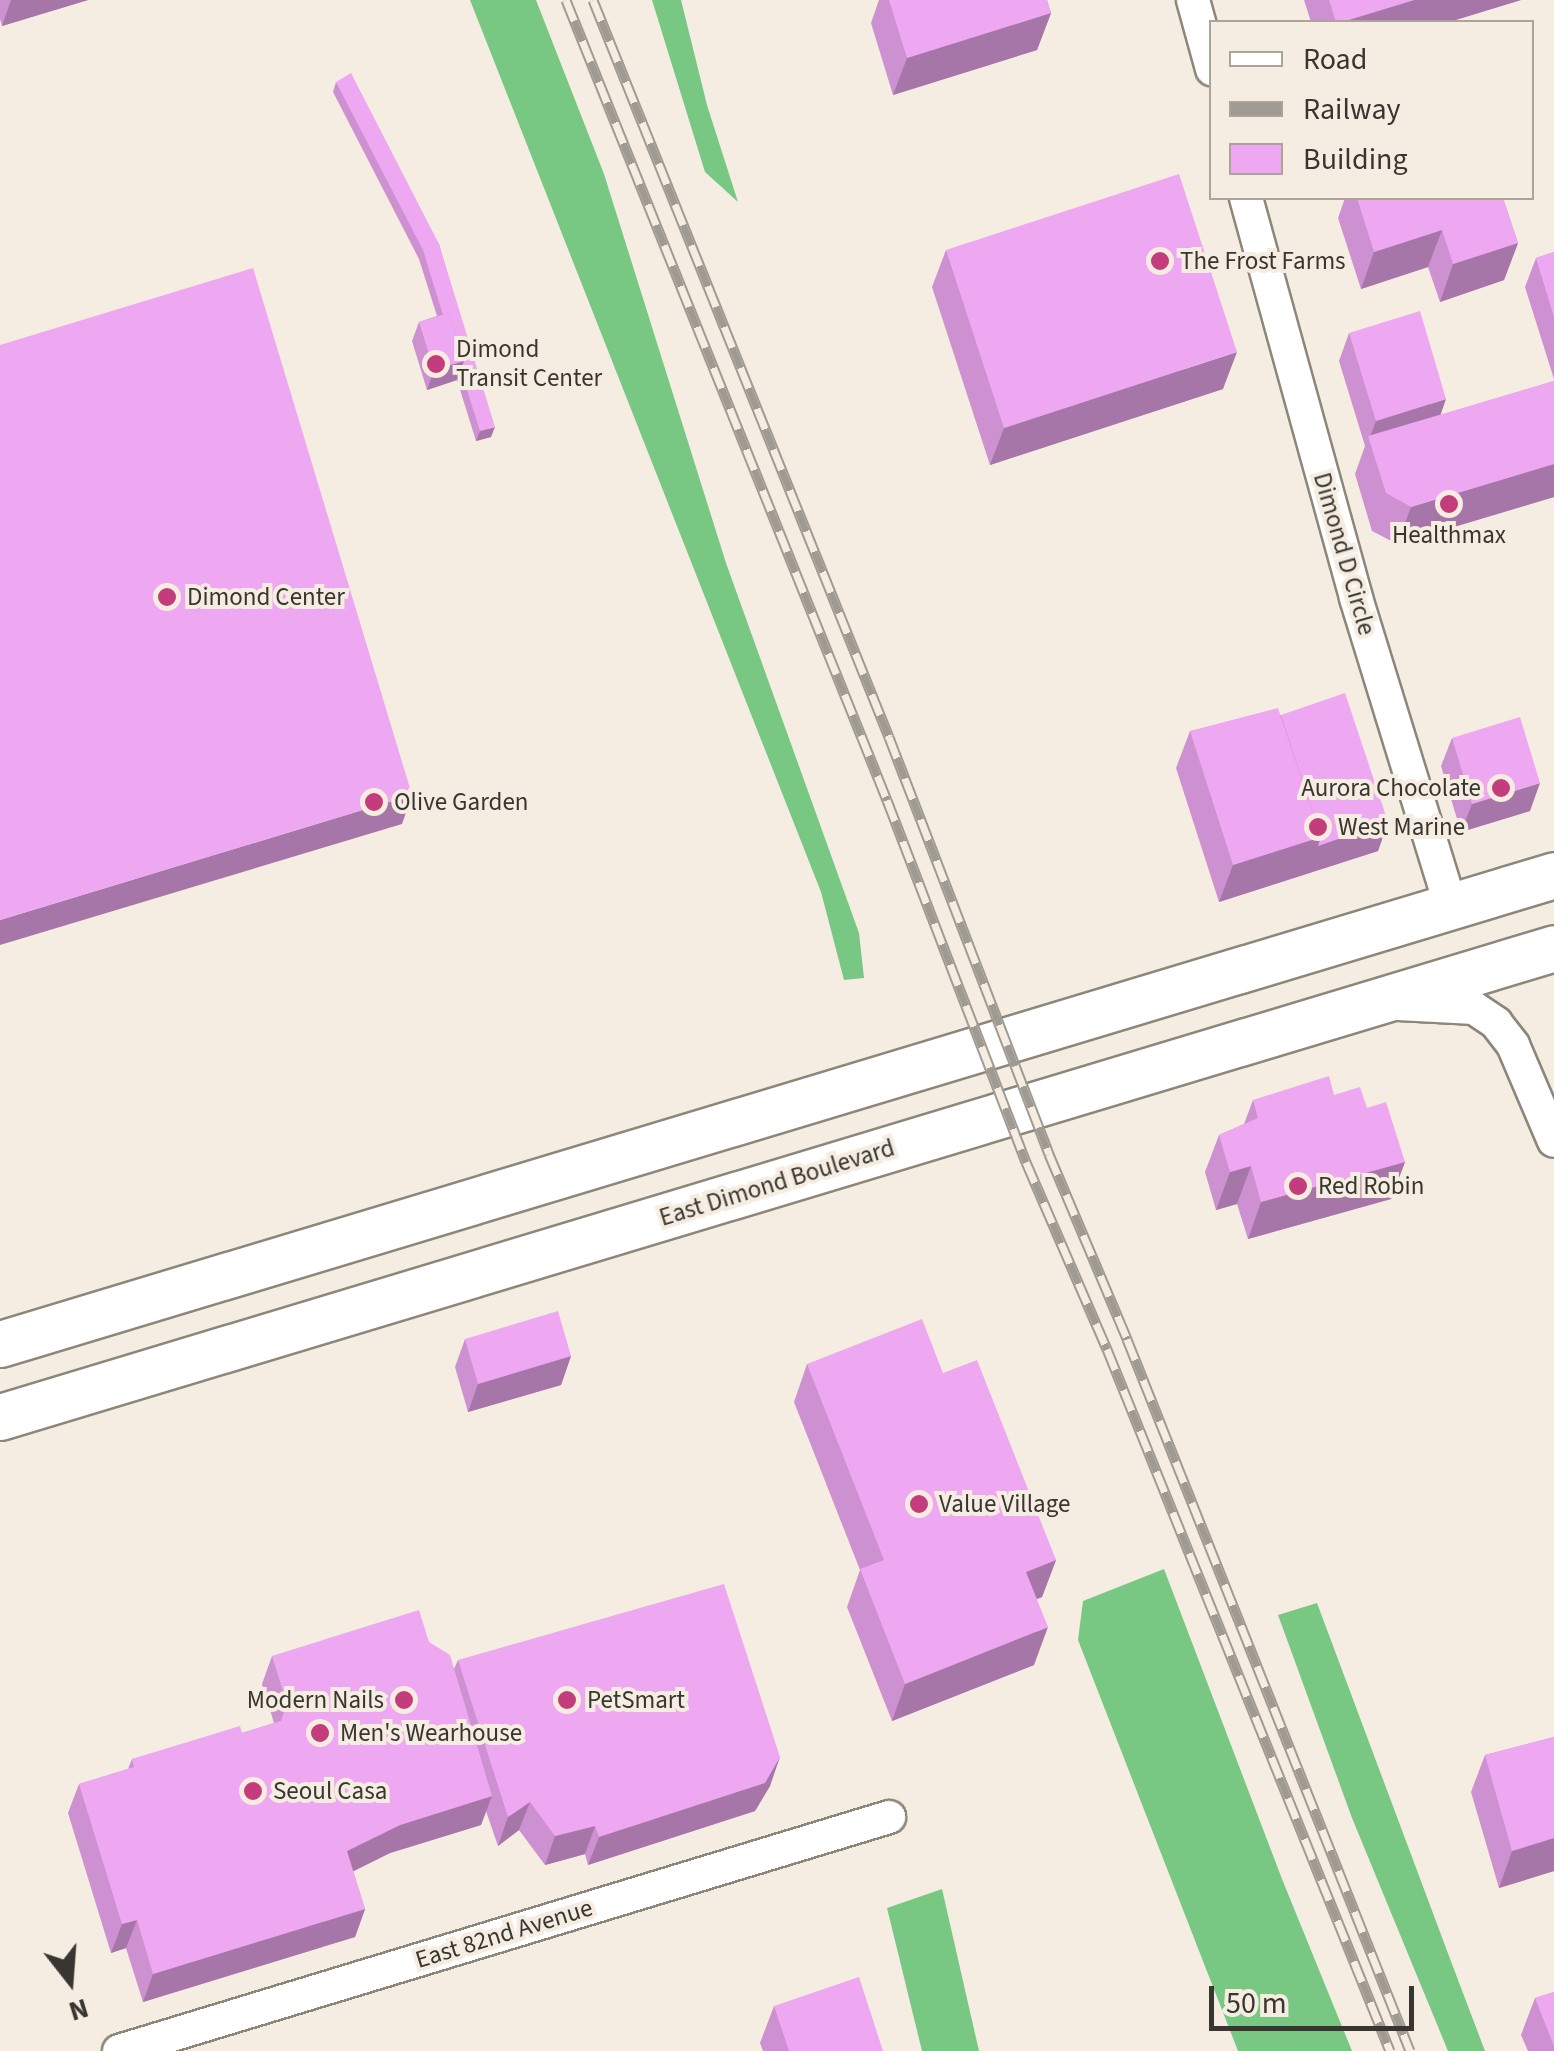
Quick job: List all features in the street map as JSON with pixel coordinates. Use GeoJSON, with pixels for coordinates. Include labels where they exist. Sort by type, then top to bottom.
{"type":"FeatureCollection","features":[{"type":"Feature","properties":{"kind":"main road"},"geometry":{"type":"LineString","coordinates":[[0,1344],[1554,875]]}},
{"type":"Feature","properties":{"kind":"main road","name":"East Dimond Boulevard"},"geometry":{"type":"LineString","coordinates":[[0,1417],[1554,948]]}},
{"type":"Feature","properties":{"kind":"main road"},"geometry":{"type":"LineString","coordinates":[[623,1156],[643,1224]]}},
{"type":"Feature","properties":{"kind":"main road"},"geometry":{"type":"LineString","coordinates":[[0,1375],[52,1351],[126,1306]]}},
{"type":"Feature","properties":{"kind":"street"},"geometry":{"type":"LineString","coordinates":[[1192,0],[1209,59]]}},
{"type":"Feature","properties":{"kind":"street","name":"Dimond D Circle"},"geometry":{"type":"LineString","coordinates":[[1247,200],[1356,598],[1451,907]]}},
{"type":"Feature","properties":{"kind":"street"},"geometry":{"type":"LineString","coordinates":[[1370,1002],[1474,1008],[1496,1022],[1513,1045],[1554,1141]]}},
{"type":"Feature","properties":{"kind":"street","name":"East 82nd Avenue"},"geometry":{"type":"LineString","coordinates":[[119,2051],[889,1818]]}},
{"type":"Feature","properties":{"kind":"green space"},"geometry":{"type":"Polygon","coordinates":[[[470,0],[536,0],[604,174],[726,563],[859,933],[864,978],[844,980],[821,892],[470,0]]]}},
{"type":"Feature","properties":{"kind":"green space"},"geometry":{"type":"Polygon","coordinates":[[[652,0],[681,0],[707,105],[738,202],[705,172],[652,0]]]}},
{"type":"Feature","properties":{"kind":"green space"},"geometry":{"type":"Polygon","coordinates":[[[1164,1569],[1352,2051],[1238,2051],[1078,1640],[1083,1601],[1164,1569]]]}},
{"type":"Feature","properties":{"kind":"green space"},"geometry":{"type":"Polygon","coordinates":[[[1317,1603],[1485,2051],[1448,2051],[1352,1818],[1278,1615],[1317,1603]]]}},
{"type":"Feature","properties":{"kind":"green space"},"geometry":{"type":"Polygon","coordinates":[[[942,1889],[979,2051],[922,2051],[887,1908],[942,1889]]]}},
{"type":"Feature","properties":{"kind":"building"},"geometry":{"type":"Polygon","coordinates":[[[889,0],[1047,0],[1051,13],[907,58],[889,0]]]}},
{"type":"Feature","properties":{"kind":"building"},"geometry":{"type":"Polygon","coordinates":[[[1329,0],[1414,0],[1349,20],[1335,20],[1329,0]]]}},
{"type":"Feature","properties":{"kind":"building"},"geometry":{"type":"Polygon","coordinates":[[[351,73],[439,244],[495,427],[480,431],[461,371],[464,361],[449,313],[443,315],[423,250],[336,82],[351,73]]]}},
{"type":"Feature","properties":{"kind":"building"},"geometry":{"type":"Polygon","coordinates":[[[1179,174],[1237,352],[1004,428],[946,250],[1179,174]]]}},
{"type":"Feature","properties":{"kind":"building"},"geometry":{"type":"Polygon","coordinates":[[[1358,200],[1504,200],[1518,243],[1453,264],[1442,230],[1374,252],[1358,200]]]}},
{"type":"Feature","properties":{"kind":"building"},"geometry":{"type":"Polygon","coordinates":[[[1554,252],[1554,317],[1536,258],[1554,252]]]}},
{"type":"Feature","properties":{"kind":"building","name":"Dimond Center"},"geometry":{"type":"Polygon","coordinates":[[[253,268],[412,795],[0,920],[0,345],[253,268]]]}},
{"type":"Feature","properties":{"kind":"building"},"geometry":{"type":"Polygon","coordinates":[[[1420,311],[1446,399],[1376,421],[1349,333],[1420,311]]]}},
{"type":"Feature","properties":{"kind":"building"},"geometry":{"type":"Polygon","coordinates":[[[449,313],[464,361],[434,370],[419,322],[449,313]]]}},
{"type":"Feature","properties":{"kind":"building"},"geometry":{"type":"Polygon","coordinates":[[[1554,381],[1554,464],[1411,507],[1386,493],[1368,436],[1554,381]]]}},
{"type":"Feature","properties":{"kind":"building"},"geometry":{"type":"Polygon","coordinates":[[[1345,693],[1388,822],[1318,846],[1321,837],[1281,715],[1345,693]]]}},
{"type":"Feature","properties":{"kind":"building"},"geometry":{"type":"Polygon","coordinates":[[[1278,708],[1321,837],[1233,865],[1190,731],[1278,708]]]}},
{"type":"Feature","properties":{"kind":"building"},"geometry":{"type":"Polygon","coordinates":[[[1520,717],[1540,783],[1472,804],[1452,738],[1520,717]]]}},
{"type":"Feature","properties":{"kind":"building"},"geometry":{"type":"Polygon","coordinates":[[[1329,1076],[1334,1095],[1360,1087],[1367,1108],[1386,1102],[1405,1162],[1261,1202],[1251,1166],[1230,1172],[1219,1135],[1258,1118],[1253,1100],[1329,1076]]]}},
{"type":"Feature","properties":{"kind":"building"},"geometry":{"type":"Polygon","coordinates":[[[558,1311],[571,1356],[478,1384],[465,1339],[558,1311]]]}},
{"type":"Feature","properties":{"kind":"building","name":"Value Village"},"geometry":{"type":"Polygon","coordinates":[[[922,1319],[943,1373],[977,1360],[1056,1560],[1026,1572],[1048,1627],[905,1684],[860,1569],[884,1560],[807,1364],[922,1319]]]}},
{"type":"Feature","properties":{"kind":"building"},"geometry":{"type":"Polygon","coordinates":[[[724,1584],[780,1757],[765,1783],[599,1837],[595,1826],[555,1836],[530,1802],[508,1817],[458,1660],[724,1584]]]}},
{"type":"Feature","properties":{"kind":"building"},"geometry":{"type":"Polygon","coordinates":[[[419,1610],[429,1642],[450,1655],[492,1796],[400,1825],[347,1851],[365,1909],[153,1974],[137,1920],[122,1924],[79,1784],[134,1767],[132,1759],[240,1726],[242,1733],[281,1721],[287,1704],[272,1656],[419,1610]]]}},
{"type":"Feature","properties":{"kind":"building"},"geometry":{"type":"Polygon","coordinates":[[[1554,1737],[1554,1838],[1512,1851],[1485,1755],[1554,1737]]]}},
{"type":"Feature","properties":{"kind":"building"},"geometry":{"type":"Polygon","coordinates":[[[859,1977],[883,2051],[789,2051],[774,2006],[859,1977]]]}},
{"type":"Feature","properties":{"kind":"building"},"geometry":{"type":"Polygon","coordinates":[[[1554,1992],[1554,2046],[1535,1998],[1554,1992]]]}},
{"type":"Feature","properties":{"kind":"railway"},"geometry":{"type":"LineString","coordinates":[[566,0],[887,800],[1026,1162],[1107,1349],[1390,2051]]}},
{"type":"Feature","properties":{"kind":"railway"},"geometry":{"type":"LineString","coordinates":[[593,0],[889,737],[1049,1154],[1127,1339],[1410,2051]]}},
{"type":"Feature","properties":{"kind":"place","name":"The Frost Farms"},"geometry":{"type":"Point","coordinates":[1160,261]}},
{"type":"Feature","properties":{"kind":"place","name":"Dimond Transit Center"},"geometry":{"type":"Point","coordinates":[436,364]}},
{"type":"Feature","properties":{"kind":"place","name":"Healthmax"},"geometry":{"type":"Point","coordinates":[1449,504]}},
{"type":"Feature","properties":{"kind":"place","name":"Dimond Center"},"geometry":{"type":"Point","coordinates":[167,597]}},
{"type":"Feature","properties":{"kind":"place","name":"Aurora Chocolate"},"geometry":{"type":"Point","coordinates":[1501,788]}},
{"type":"Feature","properties":{"kind":"place","name":"Olive Garden"},"geometry":{"type":"Point","coordinates":[374,802]}},
{"type":"Feature","properties":{"kind":"place","name":"West Marine"},"geometry":{"type":"Point","coordinates":[1318,827]}},
{"type":"Feature","properties":{"kind":"place","name":"Red Robin"},"geometry":{"type":"Point","coordinates":[1298,1186]}},
{"type":"Feature","properties":{"kind":"place","name":"Value Village"},"geometry":{"type":"Point","coordinates":[919,1504]}},
{"type":"Feature","properties":{"kind":"place","name":"Modern Nails"},"geometry":{"type":"Point","coordinates":[404,1700]}},
{"type":"Feature","properties":{"kind":"place","name":"PetSmart"},"geometry":{"type":"Point","coordinates":[567,1700]}},
{"type":"Feature","properties":{"kind":"place","name":"Men's Wearhouse"},"geometry":{"type":"Point","coordinates":[320,1733]}},
{"type":"Feature","properties":{"kind":"place","name":"Seoul Casa"},"geometry":{"type":"Point","coordinates":[253,1791]}}]}
